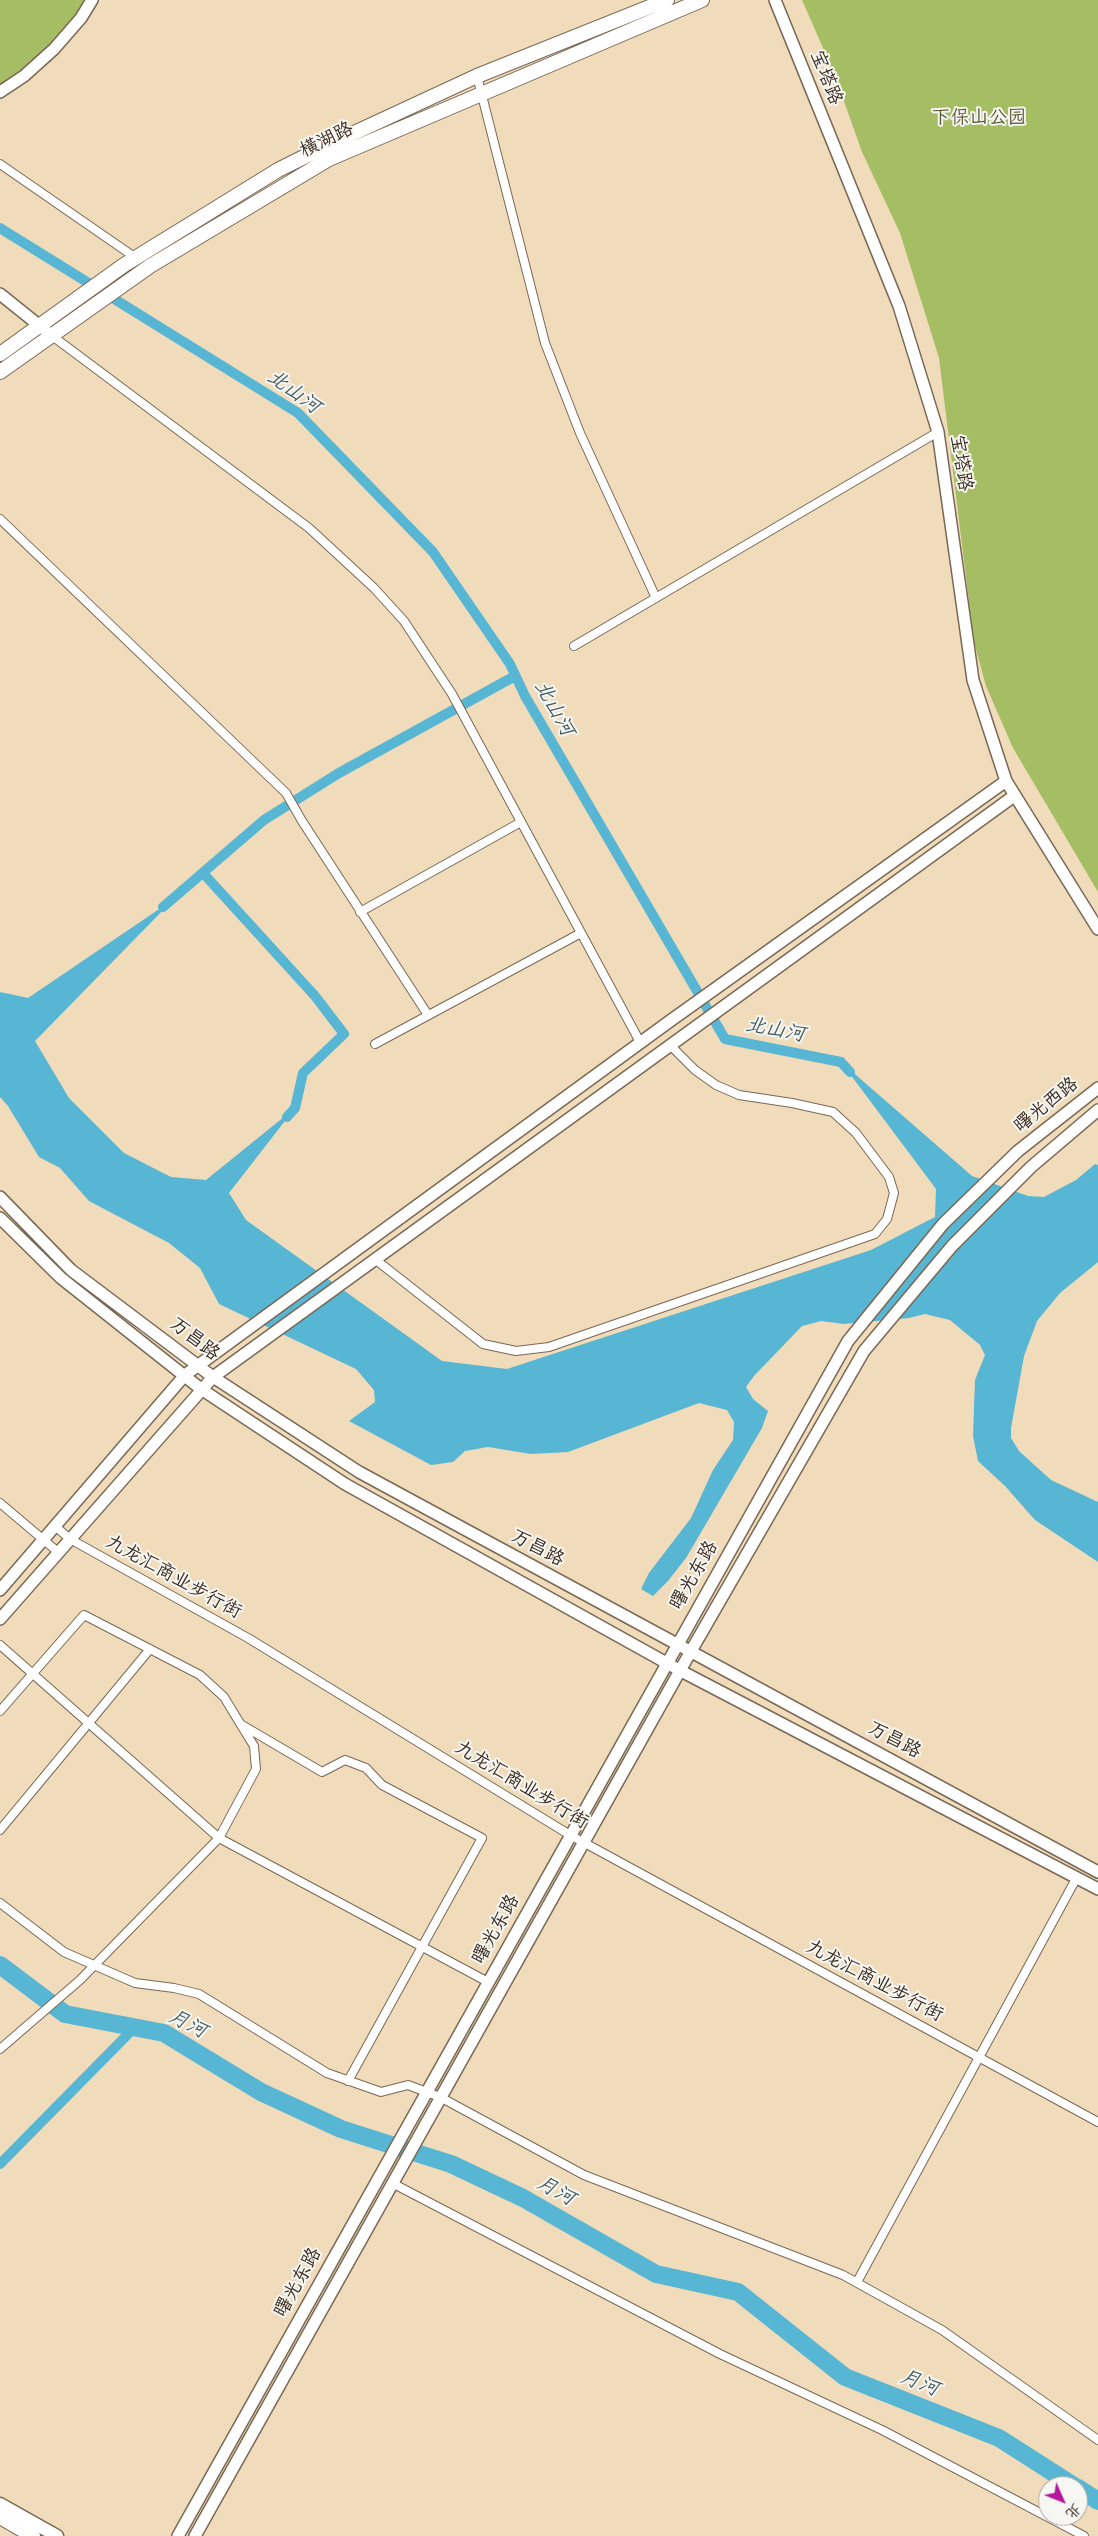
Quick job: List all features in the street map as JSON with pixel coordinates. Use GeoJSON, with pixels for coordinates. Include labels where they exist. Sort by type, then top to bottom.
{"type":"FeatureCollection","features":[{"type":"Feature","properties":{"kind":"highway","name":"横湖路"},"geometry":{"type":"LineString","coordinates":[[0,354],[130,261],[278,170],[477,76],[667,0]]}},
{"type":"Feature","properties":{"kind":"highway","name":"横湖路"},"geometry":{"type":"LineString","coordinates":[[0,372],[51,334],[150,266],[329,158],[702,0]]}},
{"type":"Feature","properties":{"kind":"highway"},"geometry":{"type":"LineString","coordinates":[[0,2517],[34,2536]]}},
{"type":"Feature","properties":{"kind":"main road"},"geometry":{"type":"LineString","coordinates":[[0,92],[24,76],[54,49],[81,18],[92,0]]}},
{"type":"Feature","properties":{"kind":"main road","name":"宝塔路"},"geometry":{"type":"LineString","coordinates":[[775,0],[899,306],[938,432],[974,680],[1006,781],[1098,928]]}},
{"type":"Feature","properties":{"kind":"main road"},"geometry":{"type":"LineString","coordinates":[[0,294],[51,334]]}},
{"type":"Feature","properties":{"kind":"main road"},"geometry":{"type":"LineString","coordinates":[[0,1590],[185,1375],[198,1364],[337,1265],[670,1020],[1006,781]]}},
{"type":"Feature","properties":{"kind":"main road"},"geometry":{"type":"LineString","coordinates":[[0,1619],[213,1377],[1014,796]]}},
{"type":"Feature","properties":{"kind":"main road","name":"曙光西路"},"geometry":{"type":"LineString","coordinates":[[848,1341],[943,1224],[1018,1151],[1098,1088]]}},
{"type":"Feature","properties":{"kind":"main road","name":"曙光西路"},"geometry":{"type":"LineString","coordinates":[[864,1351],[952,1246],[1031,1167],[1098,1110]]}},
{"type":"Feature","properties":{"kind":"main road","name":"万昌路"},"geometry":{"type":"LineString","coordinates":[[0,1197],[71,1270],[213,1377],[359,1472],[1098,1872]]}},
{"type":"Feature","properties":{"kind":"main road","name":"万昌路"},"geometry":{"type":"LineString","coordinates":[[0,1218],[61,1278],[201,1389],[345,1484],[666,1662],[1098,1889]]}},
{"type":"Feature","properties":{"kind":"main road","name":"曙光东路"},"geometry":{"type":"LineString","coordinates":[[178,2536],[676,1644],[848,1341]]}},
{"type":"Feature","properties":{"kind":"main road","name":"曙光东路"},"geometry":{"type":"LineString","coordinates":[[195,2536],[691,1652],[864,1351]]}},
{"type":"Feature","properties":{"kind":"main road"},"geometry":{"type":"LineString","coordinates":[[0,2504],[57,2536]]}},
{"type":"Feature","properties":{"kind":"street"},"geometry":{"type":"LineString","coordinates":[[477,76],[546,343],[580,433],[656,598]]}},
{"type":"Feature","properties":{"kind":"street"},"geometry":{"type":"LineString","coordinates":[[0,164],[130,261]]}},
{"type":"Feature","properties":{"kind":"street"},"geometry":{"type":"LineString","coordinates":[[51,334],[309,528],[374,588],[404,621],[452,694],[640,1042]]}},
{"type":"Feature","properties":{"kind":"street"},"geometry":{"type":"LineString","coordinates":[[574,646],[938,432]]}},
{"type":"Feature","properties":{"kind":"street"},"geometry":{"type":"LineString","coordinates":[[0,518],[286,793],[360,912],[428,1015]]}},
{"type":"Feature","properties":{"kind":"street"},"geometry":{"type":"LineString","coordinates":[[360,912],[521,822]]}},
{"type":"Feature","properties":{"kind":"street"},"geometry":{"type":"LineString","coordinates":[[375,1044],[581,933]]}},
{"type":"Feature","properties":{"kind":"street"},"geometry":{"type":"LineString","coordinates":[[376,1260],[483,1344],[516,1351],[549,1347],[875,1234],[887,1219],[894,1193],[888,1177],[856,1133],[833,1112],[792,1103],[738,1095],[716,1085],[695,1070],[670,1045]]}},
{"type":"Feature","properties":{"kind":"street"},"geometry":{"type":"LineString","coordinates":[[0,1503],[58,1552]]}},
{"type":"Feature","properties":{"kind":"street","name":"九龙汇商业步行街"},"geometry":{"type":"LineString","coordinates":[[55,1526],[70,1538],[248,1638],[570,1836],[1098,2122]]}},
{"type":"Feature","properties":{"kind":"street"},"geometry":{"type":"LineString","coordinates":[[0,1711],[84,1615],[200,1675],[224,1697],[242,1725],[254,1746],[256,1769],[219,1838],[80,1980],[0,2049]]}},
{"type":"Feature","properties":{"kind":"street"},"geometry":{"type":"LineString","coordinates":[[0,1645],[219,1838],[488,1982]]}},
{"type":"Feature","properties":{"kind":"street"},"geometry":{"type":"LineString","coordinates":[[0,1830],[150,1649]]}},
{"type":"Feature","properties":{"kind":"street"},"geometry":{"type":"LineString","coordinates":[[242,1725],[322,1772],[345,1760],[366,1768],[382,1785],[482,1838],[348,2082]]}},
{"type":"Feature","properties":{"kind":"street"},"geometry":{"type":"LineString","coordinates":[[857,2282],[1077,1877]]}},
{"type":"Feature","properties":{"kind":"street"},"geometry":{"type":"LineString","coordinates":[[0,1903],[64,1952],[135,1983],[174,1988],[199,1994],[327,2073],[348,2082],[381,2092],[408,2085],[440,2097],[584,2175],[843,2275],[942,2330],[1098,2440]]}},
{"type":"Feature","properties":{"kind":"street"},"geometry":{"type":"LineString","coordinates":[[392,2183],[720,2354],[882,2430],[1084,2536]]}},
{"type":"Feature","properties":{"kind":"green space"},"geometry":{"type":"Polygon","coordinates":[[[0,0],[85,0],[78,13],[49,45],[19,74],[0,85],[0,0]]]}},
{"type":"Feature","properties":{"kind":"green space","name":"下保山公园"},"geometry":{"type":"Polygon","coordinates":[[[802,0],[1098,0],[1098,892],[1013,748],[986,686],[974,642],[939,358],[900,233],[862,152],[834,73],[802,0]]]}},
{"type":"Feature","properties":{"kind":"water"},"geometry":{"type":"Polygon","coordinates":[[[174,899],[35,1041],[69,1098],[124,1153],[171,1177],[206,1180],[295,1108],[229,1193],[246,1220],[442,1361],[507,1369],[871,1250],[935,1217],[936,1189],[841,1062],[972,1176],[1028,1196],[1044,1197],[1076,1180],[1095,1164],[1098,1165],[1098,1262],[1060,1293],[1037,1321],[1024,1356],[1011,1428],[1011,1438],[1019,1451],[1051,1480],[1098,1502],[1098,1562],[1035,1520],[1005,1486],[978,1461],[973,1436],[975,1380],[985,1355],[980,1345],[950,1320],[925,1314],[909,1318],[844,1324],[821,1321],[802,1326],[754,1376],[746,1387],[753,1399],[768,1411],[762,1428],[686,1558],[653,1596],[641,1589],[649,1573],[691,1518],[713,1470],[733,1440],[734,1422],[727,1410],[699,1403],[568,1452],[531,1454],[488,1447],[465,1451],[453,1462],[431,1465],[349,1421],[375,1402],[374,1390],[356,1369],[219,1304],[200,1268],[169,1243],[89,1201],[60,1168],[39,1157],[8,1106],[0,1097],[0,992],[28,998],[174,899]]]}},
{"type":"Feature","properties":{"kind":"waterway","name":"北山河"},"geometry":{"type":"LineString","coordinates":[[0,228],[298,413],[433,552],[510,664],[525,696],[725,1039],[841,1062],[850,1072]]}},
{"type":"Feature","properties":{"kind":"waterway"},"geometry":{"type":"LineString","coordinates":[[163,907],[264,820],[339,773],[515,676]]}},
{"type":"Feature","properties":{"kind":"waterway"},"geometry":{"type":"LineString","coordinates":[[203,873],[315,996],[344,1034],[303,1073],[295,1108],[287,1117]]}},
{"type":"Feature","properties":{"kind":"waterway","name":"月河"},"geometry":{"type":"LineString","coordinates":[[0,1965],[65,2014],[164,2033],[261,2092],[341,2129],[451,2164],[523,2198],[656,2274],[738,2292],[845,2377],[999,2438],[1058,2476]]}},
{"type":"Feature","properties":{"kind":"waterway"},"geometry":{"type":"LineString","coordinates":[[0,2164],[135,2027]]}},
{"type":"Feature","properties":{"kind":"waterway","name":"月河"},"geometry":{"type":"LineString","coordinates":[[1088,2494],[1098,2501]]}}]}
